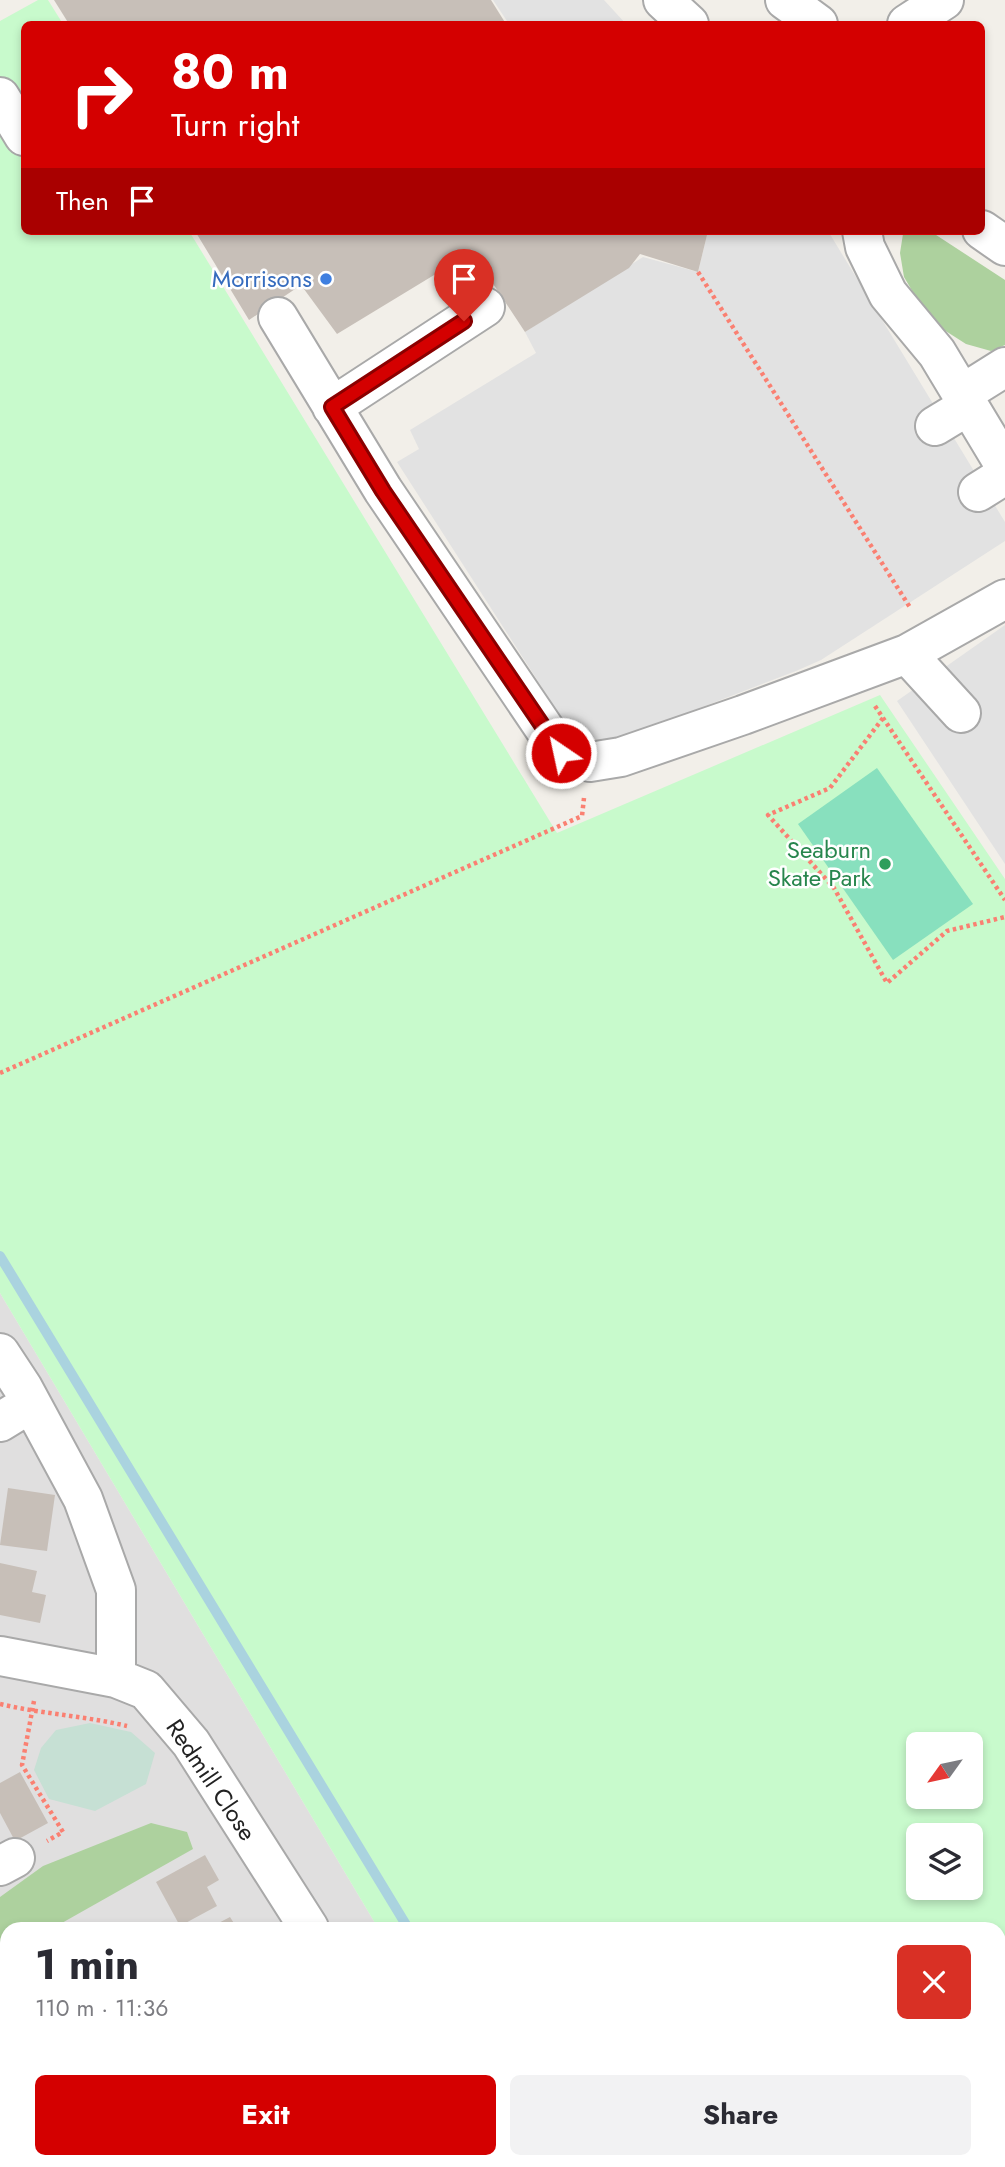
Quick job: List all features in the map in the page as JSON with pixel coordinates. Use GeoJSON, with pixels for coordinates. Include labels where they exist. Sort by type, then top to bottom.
{"type":"FeatureCollection","features":[{"type":"Feature","properties":{"kind":"street"},"geometry":{"type":"LineString","coordinates":[[663,0],[686,21]]}},
{"type":"Feature","properties":{"kind":"street"},"geometry":{"type":"LineString","coordinates":[[785,0],[814,21]]}},
{"type":"Feature","properties":{"kind":"street"},"geometry":{"type":"LineString","coordinates":[[912,21],[944,0]]}},
{"type":"Feature","properties":{"kind":"street"},"geometry":{"type":"LineString","coordinates":[[0,97],[21,131]]}},
{"type":"Feature","properties":{"kind":"street"},"geometry":{"type":"LineString","coordinates":[[985,232],[1005,246]]}},
{"type":"Feature","properties":{"kind":"street"},"geometry":{"type":"LineString","coordinates":[[863,235],[865,247],[888,294],[905,340],[937,354],[990,442]]}},
{"type":"Feature","properties":{"kind":"street"},"geometry":{"type":"LineString","coordinates":[[332,407],[485,307]]}},
{"type":"Feature","properties":{"kind":"street"},"geometry":{"type":"LineString","coordinates":[[278,317],[383,491],[561,753],[590,762],[621,757],[853,674],[921,646],[1005,599]]}},
{"type":"Feature","properties":{"kind":"street"},"geometry":{"type":"LineString","coordinates":[[990,442],[1005,367]]}},
{"type":"Feature","properties":{"kind":"street"},"geometry":{"type":"LineString","coordinates":[[935,426],[990,442]]}},
{"type":"Feature","properties":{"kind":"street"},"geometry":{"type":"LineString","coordinates":[[921,646],[961,713]]}},
{"type":"Feature","properties":{"kind":"street"},"geometry":{"type":"LineString","coordinates":[[0,1353],[16,1412],[83,1499],[116,1590],[116,1678]]}},
{"type":"Feature","properties":{"kind":"street","name":"Redmill Close"},"geometry":{"type":"LineString","coordinates":[[0,1656],[116,1678],[146,1690],[191,1743],[305,1922]]}},
{"type":"Feature","properties":{"kind":"path"},"geometry":{"type":"LineString","coordinates":[[698,272],[908,603],[919,626],[921,646]]}},
{"type":"Feature","properties":{"kind":"path"},"geometry":{"type":"LineString","coordinates":[[853,674],[1005,900]]}},
{"type":"Feature","properties":{"kind":"path"},"geometry":{"type":"LineString","coordinates":[[883,718],[830,788],[768,816],[834,888],[887,983],[947,931],[1005,917]]}},
{"type":"Feature","properties":{"kind":"path"},"geometry":{"type":"LineString","coordinates":[[0,1073],[582,816],[590,762]]}},
{"type":"Feature","properties":{"kind":"path"},"geometry":{"type":"LineString","coordinates":[[8,1862],[63,1832],[22,1765],[41,1664]]}},
{"type":"Feature","properties":{"kind":"path"},"geometry":{"type":"LineString","coordinates":[[0,1704],[32,1712],[99,1719],[135,1728]]}},
{"type":"Feature","properties":{"kind":"shaded area"},"geometry":{"type":"Polygon","coordinates":[[[493,0],[604,0],[623,21],[507,21],[493,0]]]}},
{"type":"Feature","properties":{"kind":"shaded area"},"geometry":{"type":"Polygon","coordinates":[[[707,235],[830,235],[1005,522],[1005,541],[821,660],[617,740],[598,740],[575,735],[397,462],[419,449],[410,430],[536,353],[525,332],[643,257],[698,272],[707,235]]]}},
{"type":"Feature","properties":{"kind":"shaded area"},"geometry":{"type":"Polygon","coordinates":[[[1005,625],[1005,864],[897,701],[1005,625]]]}},
{"type":"Feature","properties":{"kind":"shaded area"},"geometry":{"type":"Polygon","coordinates":[[[0,1293],[374,1922],[0,1922],[0,1293]]]}},
{"type":"Feature","properties":{"kind":"green space"},"geometry":{"type":"Polygon","coordinates":[[[38,0],[48,0],[61,21],[21,21],[21,235],[191,235],[557,833],[880,695],[1005,879],[1005,1922],[374,1922],[0,1293],[0,21],[38,0]]]}},
{"type":"Feature","properties":{"kind":"green space"},"geometry":{"type":"Polygon","coordinates":[[[903,235],[936,235],[1005,280],[1005,345],[991,351],[966,344],[930,321],[904,277],[900,253],[903,235]]]}},
{"type":"Feature","properties":{"kind":"green space","name":"Seaburn Skate Park"},"geometry":{"type":"Polygon","coordinates":[[[877,768],[973,904],[893,960],[798,824],[877,768]]]}},
{"type":"Feature","properties":{"kind":"green space"},"geometry":{"type":"Polygon","coordinates":[[[90,1723],[131,1732],[155,1753],[146,1784],[95,1811],[49,1799],[34,1770],[41,1748],[56,1730],[90,1723]]]}},
{"type":"Feature","properties":{"kind":"green space"},"geometry":{"type":"Polygon","coordinates":[[[151,1823],[187,1832],[193,1849],[64,1922],[0,1922],[0,1897],[43,1866],[151,1823]]]}},
{"type":"Feature","properties":{"kind":"building"},"geometry":{"type":"Polygon","coordinates":[[[54,0],[491,0],[504,21],[67,21],[54,0]]]}},
{"type":"Feature","properties":{"kind":"building","name":"Morrisons"},"geometry":{"type":"Polygon","coordinates":[[[197,235],[707,235],[698,272],[640,254],[629,268],[525,332],[472,252],[337,334],[301,285],[249,320],[197,235]]]}},
{"type":"Feature","properties":{"kind":"building"},"geometry":{"type":"Polygon","coordinates":[[[8,1488],[55,1495],[47,1551],[0,1545],[8,1488]]]}},
{"type":"Feature","properties":{"kind":"building"},"geometry":{"type":"Polygon","coordinates":[[[0,1563],[37,1571],[32,1592],[46,1595],[40,1623],[0,1615],[0,1563]]]}},
{"type":"Feature","properties":{"kind":"building"},"geometry":{"type":"Polygon","coordinates":[[[20,1772],[48,1823],[15,1841],[0,1813],[0,1783],[20,1772]]]}},
{"type":"Feature","properties":{"kind":"building"},"geometry":{"type":"Polygon","coordinates":[[[205,1855],[219,1880],[207,1887],[217,1906],[187,1922],[178,1922],[156,1882],[205,1855]]]}},
{"type":"Feature","properties":{"kind":"building"},"geometry":{"type":"Polygon","coordinates":[[[230,1917],[233,1922],[220,1922],[230,1917]]]}},
{"type":"Feature","properties":{"kind":"waterway"},"geometry":{"type":"LineString","coordinates":[[0,1256],[404,1922]]}},
{"type":"Feature","properties":{"kind":"place","name":"Morrisons"},"geometry":{"type":"Point","coordinates":[326,279]}},
{"type":"Feature","properties":{"kind":"place","name":"Seaburn Skate Park"},"geometry":{"type":"Point","coordinates":[885,864]}},
{"type":"Feature","properties":{"kind":"route"},"geometry":{"type":"LineString","coordinates":[[464,321],[332,407],[383,491],[561,753]]}}]}
